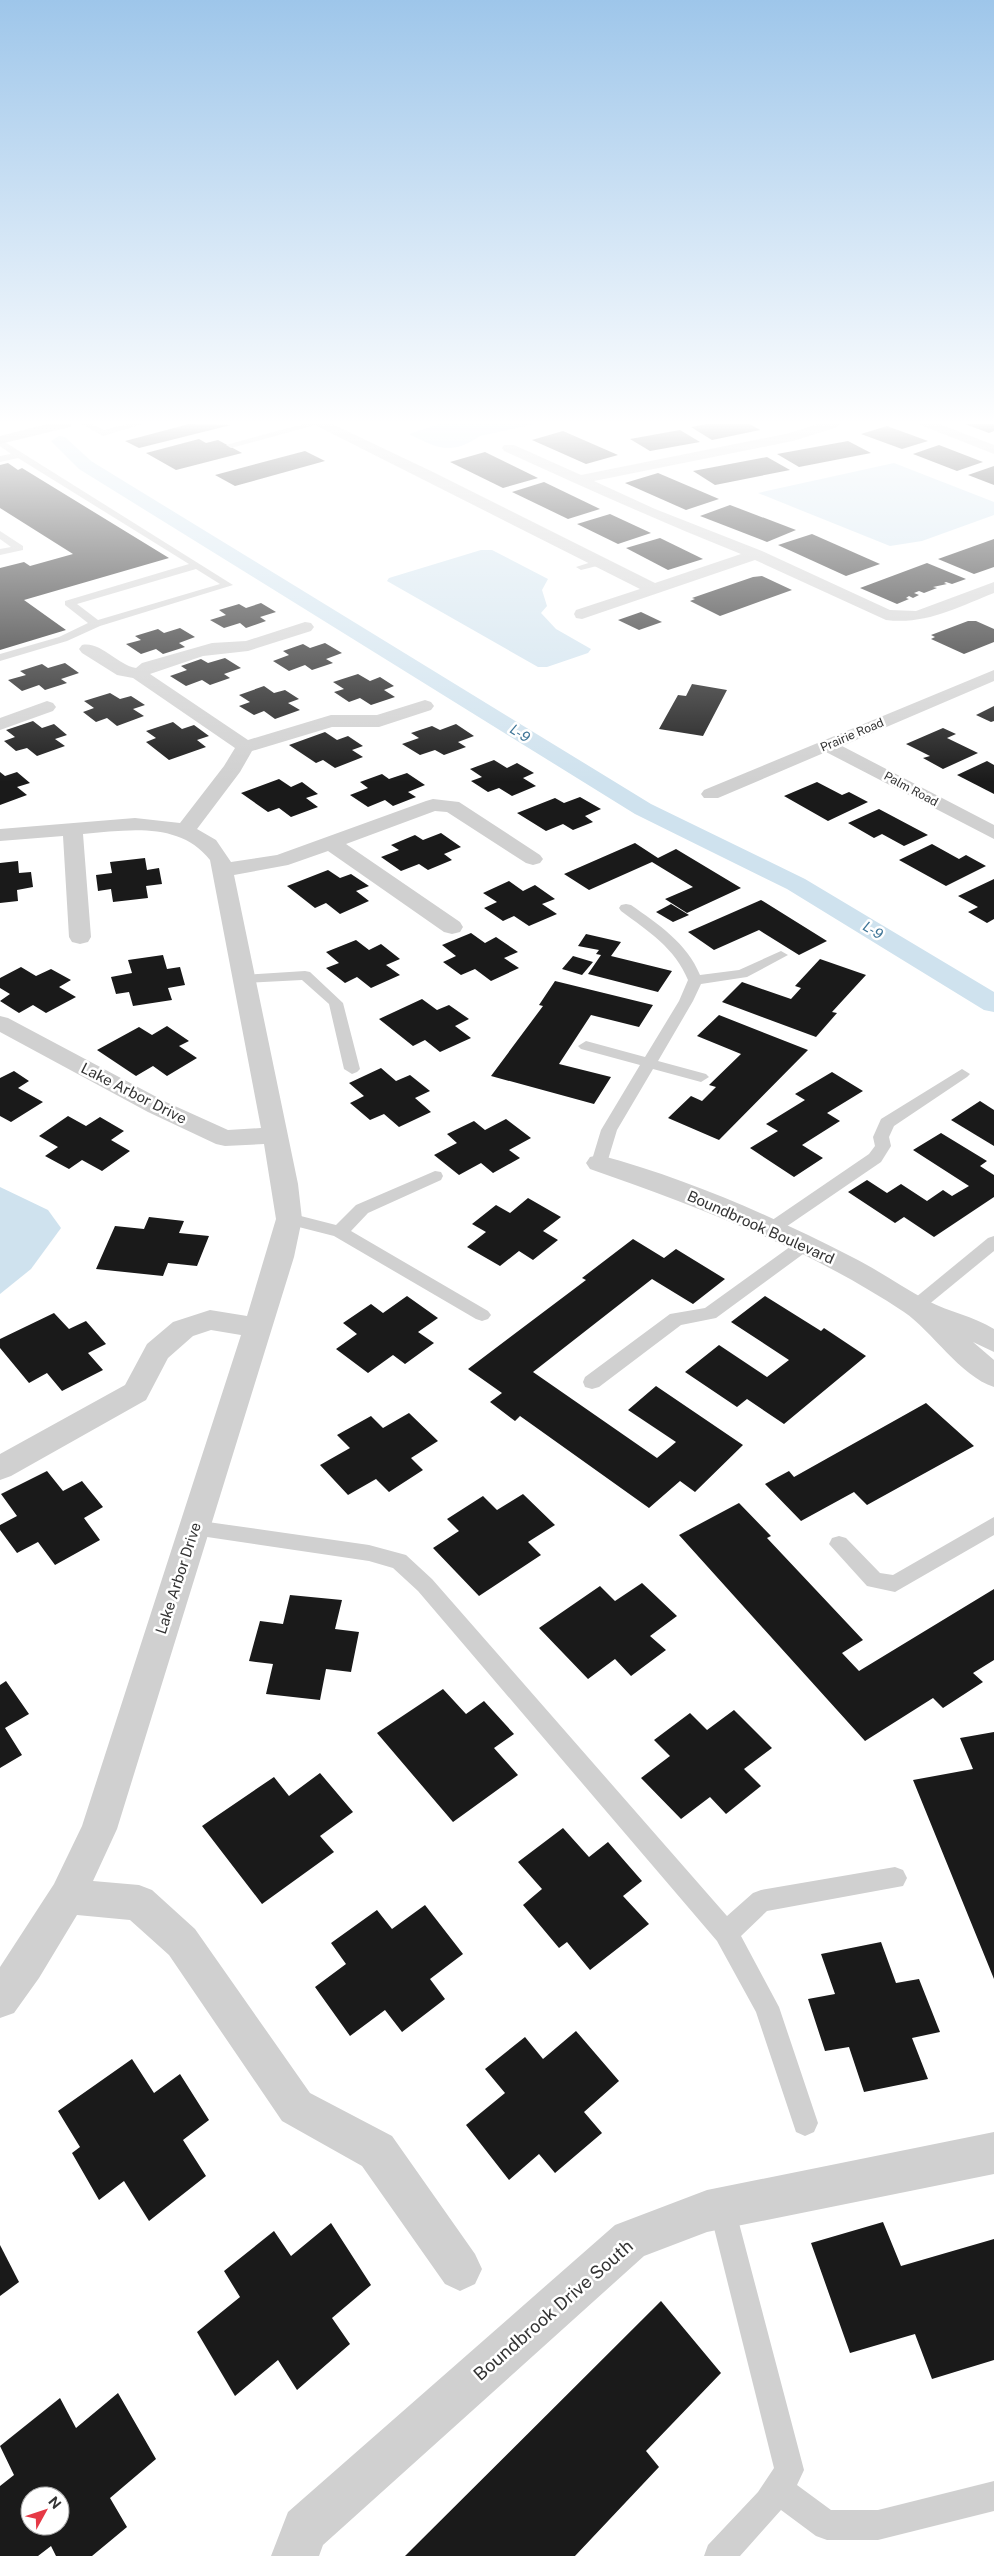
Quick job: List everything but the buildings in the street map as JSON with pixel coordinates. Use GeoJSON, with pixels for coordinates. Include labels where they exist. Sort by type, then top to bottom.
{"type":"FeatureCollection","features":[{"type":"Feature","properties":{"kind":"street"},"geometry":{"type":"LineString","coordinates":[[534,543],[637,595]]}},
{"type":"Feature","properties":{"kind":"street"},"geometry":{"type":"LineString","coordinates":[[564,543],[653,589]]}},
{"type":"Feature","properties":{"kind":"street"},"geometry":{"type":"LineString","coordinates":[[729,543],[886,615],[903,618],[918,616],[994,587]]}},
{"type":"Feature","properties":{"kind":"street"},"geometry":{"type":"LineString","coordinates":[[582,614],[756,554]]}},
{"type":"Feature","properties":{"kind":"street"},"geometry":{"type":"LineString","coordinates":[[139,674],[148,667],[197,652],[212,648],[248,646],[305,627]]}},
{"type":"Feature","properties":{"kind":"street"},"geometry":{"type":"LineString","coordinates":[[88,648],[123,671],[139,674],[245,747]]}},
{"type":"Feature","properties":{"kind":"street","name":"Prairie Road"},"geometry":{"type":"LineString","coordinates":[[711,794],[994,675]]}},
{"type":"Feature","properties":{"kind":"street"},"geometry":{"type":"LineString","coordinates":[[185,831],[233,768],[245,747],[331,721],[379,721],[425,706]]}},
{"type":"Feature","properties":{"kind":"street"},"geometry":{"type":"LineString","coordinates":[[0,724],[47,707]]}},
{"type":"Feature","properties":{"kind":"street","name":"Palm Road"},"geometry":{"type":"LineString","coordinates":[[827,745],[994,833]]}},
{"type":"Feature","properties":{"kind":"street"},"geometry":{"type":"LineString","coordinates":[[222,870],[281,861],[433,805],[443,804],[452,806],[533,859]]}},
{"type":"Feature","properties":{"kind":"street","name":"Lake Arbor Drive"},"geometry":{"type":"LineString","coordinates":[[0,835],[138,824],[163,826],[185,831],[208,843],[216,850],[222,870],[285,1184],[288,1219],[280,1257],[99,1829],[67,1896],[25,1965],[0,1999]]}},
{"type":"Feature","properties":{"kind":"street"},"geometry":{"type":"LineString","coordinates":[[72,829],[80,937]]}},
{"type":"Feature","properties":{"kind":"street"},"geometry":{"type":"LineString","coordinates":[[331,843],[452,927]]}},
{"type":"Feature","properties":{"kind":"street","name":"Lake Arbor Drive"},"geometry":{"type":"LineString","coordinates":[[0,1023],[156,1107],[225,1138],[275,1135]]}},
{"type":"Feature","properties":{"kind":"street","name":"Boundbrook Boulevard"},"geometry":{"type":"LineString","coordinates":[[599,1164],[692,1195],[771,1229],[866,1277],[916,1306],[967,1326],[994,1342]]}},
{"type":"Feature","properties":{"kind":"street","name":"Boundbrook Boulevard"},"geometry":{"type":"LineString","coordinates":[[916,1306],[947,1337],[994,1376]]}},
{"type":"Feature","properties":{"kind":"street"},"geometry":{"type":"LineString","coordinates":[[0,1468],[136,1392],[157,1350],[183,1329],[210,1320],[258,1328]]}},
{"type":"Feature","properties":{"kind":"street"},"geometry":{"type":"LineString","coordinates":[[67,1896],[139,1903],[182,1942],[296,2107],[377,2150],[460,2269]]}},
{"type":"Feature","properties":{"kind":"street","name":"Boundbrook Drive South"},"geometry":{"type":"LineString","coordinates":[[295,2556],[305,2529],[630,2240],[707,2211],[994,2153]]}},
{"type":"Feature","properties":{"kind":"lane"},"geometry":{"type":"LineString","coordinates":[[0,552],[19,548],[13,543]]}},
{"type":"Feature","properties":{"kind":"lane"},"geometry":{"type":"LineString","coordinates":[[0,658],[62,638],[96,624],[228,585],[162,543]]}},
{"type":"Feature","properties":{"kind":"lane"},"geometry":{"type":"LineString","coordinates":[[581,567],[601,562]]}},
{"type":"Feature","properties":{"kind":"lane"},"geometry":{"type":"LineString","coordinates":[[96,624],[70,603],[197,565]]}},
{"type":"Feature","properties":{"kind":"lane"},"geometry":{"type":"LineString","coordinates":[[599,1164],[609,1130],[686,1001],[695,980],[691,967],[667,938],[626,908]]}},
{"type":"Feature","properties":{"kind":"lane"},"geometry":{"type":"LineString","coordinates":[[695,980],[742,974],[781,955]]}},
{"type":"Feature","properties":{"kind":"lane"},"geometry":{"type":"LineString","coordinates":[[244,980],[305,975],[336,1003],[352,1069]]}},
{"type":"Feature","properties":{"kind":"lane"},"geometry":{"type":"LineString","coordinates":[[586,1046],[701,1077]]}},
{"type":"Feature","properties":{"kind":"lane"},"geometry":{"type":"LineString","coordinates":[[771,1229],[875,1158],[883,1146],[880,1137],[887,1123],[962,1074]]}},
{"type":"Feature","properties":{"kind":"lane"},"geometry":{"type":"LineString","coordinates":[[340,1232],[362,1209],[435,1176]]}},
{"type":"Feature","properties":{"kind":"lane"},"geometry":{"type":"LineString","coordinates":[[288,1219],[340,1232],[482,1315]]}},
{"type":"Feature","properties":{"kind":"lane"},"geometry":{"type":"LineString","coordinates":[[916,1306],[994,1242]]}},
{"type":"Feature","properties":{"kind":"lane"},"geometry":{"type":"LineString","coordinates":[[592,1382],[676,1319],[710,1314],[804,1245]]}},
{"type":"Feature","properties":{"kind":"lane"},"geometry":{"type":"LineString","coordinates":[[840,1544],[874,1580],[896,1584],[994,1525]]}},
{"type":"Feature","properties":{"kind":"lane"},"geometry":{"type":"LineString","coordinates":[[194,1528],[369,1553],[399,1561],[432,1593],[726,1933],[767,2007],[805,2123]]}},
{"type":"Feature","properties":{"kind":"lane"},"geometry":{"type":"LineString","coordinates":[[726,1933],[761,1901],[895,1878]]}},
{"type":"Feature","properties":{"kind":"lane"},"geometry":{"type":"LineString","coordinates":[[718,2556],[769,2503],[789,2470],[722,2208]]}},
{"type":"Feature","properties":{"kind":"lane"},"geometry":{"type":"LineString","coordinates":[[777,2489],[827,2526],[878,2525],[994,2496]]}},
{"type":"Feature","properties":{"kind":"water"},"geometry":{"type":"Polygon","coordinates":[[[883,543],[907,543],[890,546],[883,543]]]}},
{"type":"Feature","properties":{"kind":"water"},"geometry":{"type":"Polygon","coordinates":[[[481,550],[492,550],[548,579],[542,590],[547,606],[541,613],[556,629],[591,649],[588,653],[547,667],[538,667],[387,581],[389,578],[481,550]]]}},
{"type":"Feature","properties":{"kind":"water"},"geometry":{"type":"Polygon","coordinates":[[[0,1187],[48,1210],[61,1228],[31,1269],[0,1294],[0,1187]]]}},
{"type":"Feature","properties":{"kind":"waterway","name":"L-9"},"geometry":{"type":"LineString","coordinates":[[212,543],[643,809],[796,884],[994,1004]]}}]}
